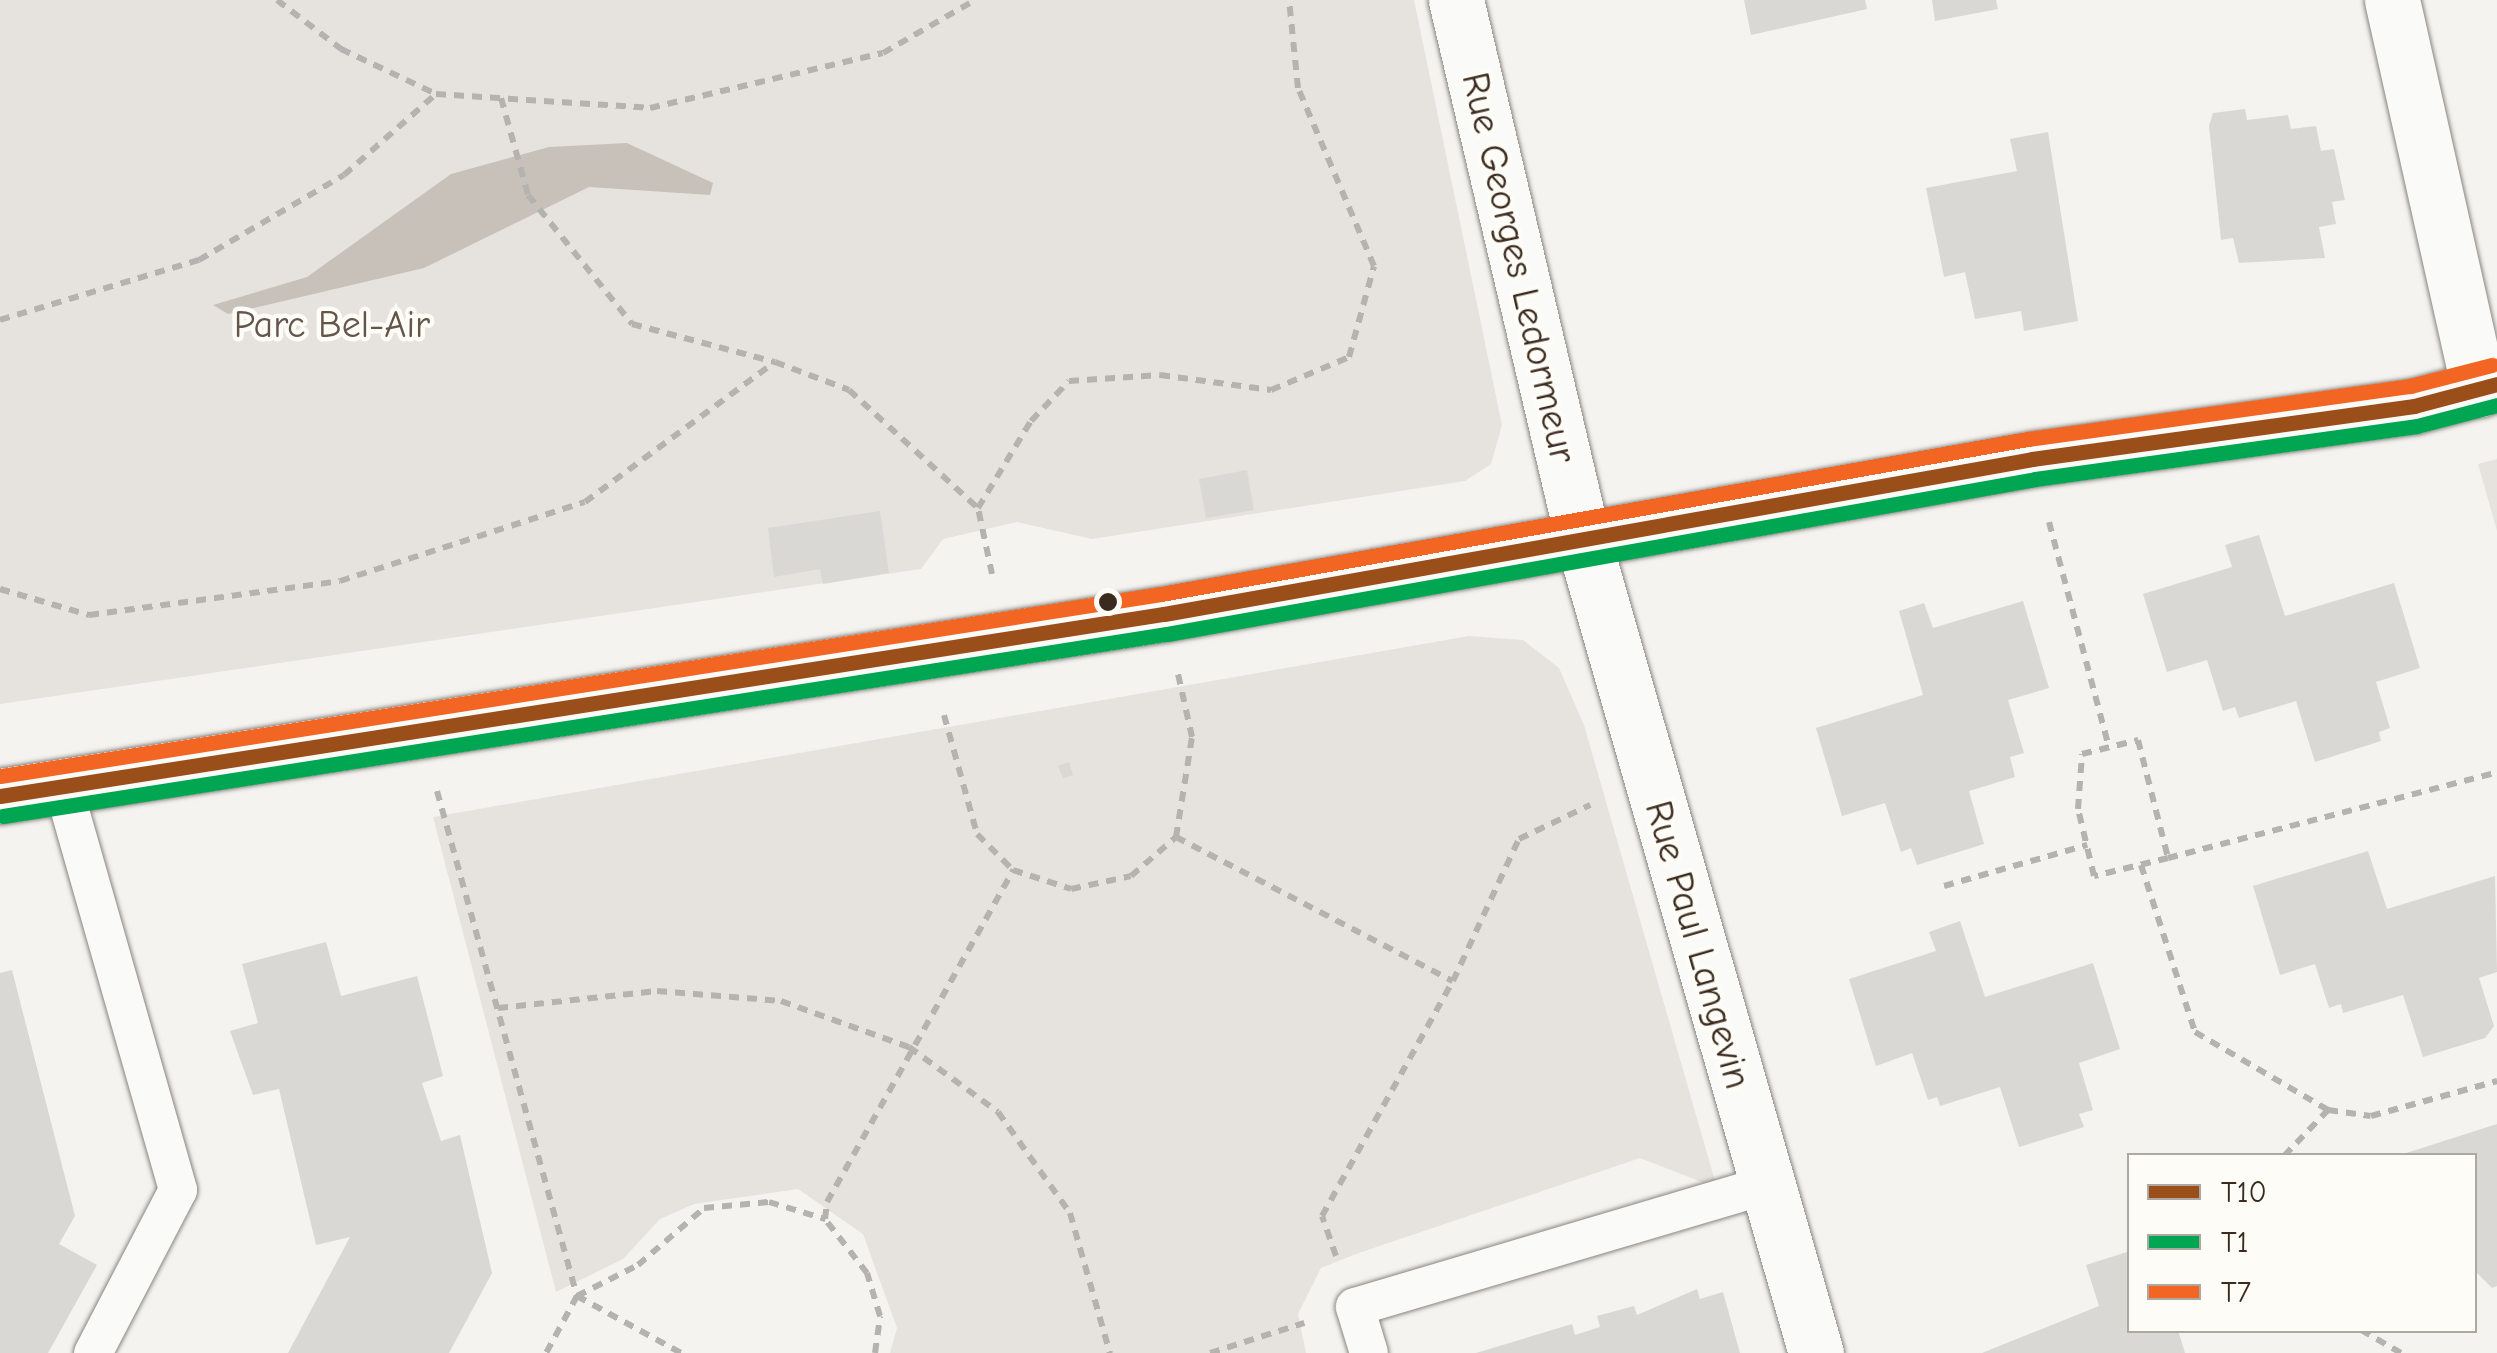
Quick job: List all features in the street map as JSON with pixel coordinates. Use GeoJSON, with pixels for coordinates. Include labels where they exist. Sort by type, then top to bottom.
{"type":"FeatureCollection","features":[{"type":"Feature","properties":{"kind":"street","name":"Rue Georges Ledormeur"},"geometry":{"type":"LineString","coordinates":[[1456,0],[1582,536]]}},
{"type":"Feature","properties":{"kind":"street"},"geometry":{"type":"LineString","coordinates":[[0,796],[1164,614],[2032,458],[2414,406],[2488,387],[2392,0]]}},
{"type":"Feature","properties":{"kind":"street","name":"Rue Paul Langevin"},"geometry":{"type":"LineString","coordinates":[[1582,536],[1764,1186],[1816,1353]]}},
{"type":"Feature","properties":{"kind":"lane"},"geometry":{"type":"LineString","coordinates":[[63,786],[178,1190],[93,1353]]}},
{"type":"Feature","properties":{"kind":"lane"},"geometry":{"type":"LineString","coordinates":[[1368,1353],[1355,1307],[1764,1186]]}},
{"type":"Feature","properties":{"kind":"path"},"geometry":{"type":"LineString","coordinates":[[278,0],[341,49],[436,94],[650,108],[884,53],[975,0]]}},
{"type":"Feature","properties":{"kind":"path"},"geometry":{"type":"LineString","coordinates":[[978,508],[1031,421],[1069,382],[1160,375],[1271,390],[1349,357],[1374,266],[1298,88],[1288,0]]}},
{"type":"Feature","properties":{"kind":"path"},"geometry":{"type":"LineString","coordinates":[[0,320],[199,260],[344,175],[436,94]]}},
{"type":"Feature","properties":{"kind":"path"},"geometry":{"type":"LineString","coordinates":[[501,98],[507,146],[558,241],[632,324],[775,362],[849,390],[978,508],[1006,638]]}},
{"type":"Feature","properties":{"kind":"path"},"geometry":{"type":"LineString","coordinates":[[0,590],[89,615],[340,581],[585,502],[775,362]]}},
{"type":"Feature","properties":{"kind":"path"},"geometry":{"type":"LineString","coordinates":[[2032,458],[2109,748]]}},
{"type":"Feature","properties":{"kind":"path"},"geometry":{"type":"LineString","coordinates":[[930,649],[976,834],[1013,870],[1071,889],[1131,876],[1176,837],[1192,737],[1164,614]]}},
{"type":"Feature","properties":{"kind":"path"},"geometry":{"type":"LineString","coordinates":[[419,728],[577,1296],[681,1353]]}},
{"type":"Feature","properties":{"kind":"path"},"geometry":{"type":"LineString","coordinates":[[2168,858],[2138,740],[2082,754],[2078,810],[2094,876],[2141,865],[2168,858],[2497,772]]}},
{"type":"Feature","properties":{"kind":"path"},"geometry":{"type":"LineString","coordinates":[[1210,1353],[1355,1307],[1322,1216],[1453,981],[1519,839],[1650,776]]}},
{"type":"Feature","properties":{"kind":"path"},"geometry":{"type":"LineString","coordinates":[[1176,837],[1453,981]]}},
{"type":"Feature","properties":{"kind":"path"},"geometry":{"type":"LineString","coordinates":[[1944,886],[2087,845]]}},
{"type":"Feature","properties":{"kind":"path"},"geometry":{"type":"LineString","coordinates":[[2141,865],[2195,1032],[2328,1110],[2371,1116],[2497,1080]]}},
{"type":"Feature","properties":{"kind":"path"},"geometry":{"type":"LineString","coordinates":[[825,1219],[909,1047],[1013,870]]}},
{"type":"Feature","properties":{"kind":"path"},"geometry":{"type":"LineString","coordinates":[[498,1008],[657,990],[764,1000],[909,1047],[998,1112],[1070,1213],[1110,1353]]}},
{"type":"Feature","properties":{"kind":"path"},"geometry":{"type":"LineString","coordinates":[[2287,1153],[2328,1110]]}},
{"type":"Feature","properties":{"kind":"path"},"geometry":{"type":"LineString","coordinates":[[546,1353],[577,1296],[638,1265],[704,1208],[769,1202],[825,1219],[867,1273],[880,1316],[876,1353]]}},
{"type":"Feature","properties":{"kind":"path"},"geometry":{"type":"LineString","coordinates":[[2366,1333],[2401,1353]]}},
{"type":"Feature","properties":{"kind":"shaded area","name":"Parc Bel-Air"},"geometry":{"type":"Polygon","coordinates":[[[0,0],[1414,0],[1502,425],[1491,464],[1465,481],[1092,539],[1017,522],[943,539],[921,569],[0,704],[0,0]]]}},
{"type":"Feature","properties":{"kind":"shaded area"},"geometry":{"type":"Polygon","coordinates":[[[627,143],[713,183],[710,195],[589,187],[424,268],[228,314],[213,305],[307,277],[451,174],[549,147],[627,143]]]}},
{"type":"Feature","properties":{"kind":"shaded area"},"geometry":{"type":"Polygon","coordinates":[[[2497,459],[2497,531],[2478,464],[2497,459]]]}},
{"type":"Feature","properties":{"kind":"shaded area"},"geometry":{"type":"Polygon","coordinates":[[[1469,636],[1523,640],[1559,668],[1584,725],[1717,1188],[1640,1158],[1321,1268],[1298,1314],[1306,1353],[890,1353],[897,1328],[863,1234],[798,1189],[694,1204],[660,1219],[623,1259],[556,1292],[433,817],[1469,636]]]}},
{"type":"Feature","properties":{"kind":"building"},"geometry":{"type":"Polygon","coordinates":[[[1744,0],[1865,0],[1867,9],[1751,35],[1744,0]]]}},
{"type":"Feature","properties":{"kind":"building"},"geometry":{"type":"Polygon","coordinates":[[[1932,0],[1996,0],[1998,9],[1935,21],[1932,0]]]}},
{"type":"Feature","properties":{"kind":"building"},"geometry":{"type":"Polygon","coordinates":[[[2245,109],[2247,120],[2288,115],[2291,129],[2316,126],[2321,151],[2334,149],[2345,200],[2332,202],[2336,224],[2319,227],[2325,258],[2239,263],[2233,238],[2221,240],[2209,126],[2213,113],[2245,109]]]}},
{"type":"Feature","properties":{"kind":"building"},"geometry":{"type":"Polygon","coordinates":[[[2048,132],[2078,321],[2024,331],[2021,311],[1975,319],[1965,272],[1944,277],[1926,188],[2017,171],[2010,139],[2048,132]]]}},
{"type":"Feature","properties":{"kind":"building"},"geometry":{"type":"Polygon","coordinates":[[[1247,470],[1254,510],[1206,518],[1199,479],[1247,470]]]}},
{"type":"Feature","properties":{"kind":"building"},"geometry":{"type":"Polygon","coordinates":[[[880,511],[889,573],[823,584],[820,569],[774,577],[768,528],[880,511]]]}},
{"type":"Feature","properties":{"kind":"building"},"geometry":{"type":"Polygon","coordinates":[[[2259,535],[2285,616],[2394,583],[2420,668],[2376,682],[2390,728],[2379,732],[2381,741],[2315,762],[2296,701],[2239,718],[2235,707],[2223,711],[2207,660],[2167,672],[2143,594],[2232,567],[2225,545],[2259,535]]]}},
{"type":"Feature","properties":{"kind":"building"},"geometry":{"type":"Polygon","coordinates":[[[2023,601],[2049,688],[2008,700],[2024,753],[2010,757],[2015,777],[1969,791],[1984,844],[1917,865],[1911,848],[1901,852],[1885,803],[1842,816],[1816,728],[1923,695],[1899,611],[1924,603],[1933,628],[2023,601]]]}},
{"type":"Feature","properties":{"kind":"building"},"geometry":{"type":"Polygon","coordinates":[[[1069,762],[1073,775],[1063,778],[1058,766],[1069,762]]]}},
{"type":"Feature","properties":{"kind":"building"},"geometry":{"type":"Polygon","coordinates":[[[2368,851],[2387,909],[2495,876],[2497,972],[2479,978],[2494,1026],[2485,1038],[2423,1057],[2403,995],[2343,1013],[2341,1004],[2329,1008],[2315,964],[2280,975],[2253,886],[2368,851]]]}},
{"type":"Feature","properties":{"kind":"building"},"geometry":{"type":"Polygon","coordinates":[[[1960,921],[1985,997],[2093,963],[2120,1049],[2079,1063],[2093,1110],[2079,1114],[2084,1127],[2019,1147],[2000,1087],[1940,1106],[1937,1097],[1928,1100],[1912,1053],[1876,1066],[1849,979],[1936,951],[1929,932],[1960,921]]]}},
{"type":"Feature","properties":{"kind":"building"},"geometry":{"type":"Polygon","coordinates":[[[326,942],[341,996],[417,976],[443,1076],[422,1083],[441,1141],[460,1135],[492,1273],[449,1353],[288,1353],[350,1237],[316,1245],[279,1089],[253,1095],[230,1031],[258,1023],[242,964],[326,942]]]}},
{"type":"Feature","properties":{"kind":"building"},"geometry":{"type":"Polygon","coordinates":[[[12,970],[75,1216],[59,1244],[97,1265],[48,1353],[0,1353],[0,973],[12,970]]]}},
{"type":"Feature","properties":{"kind":"building"},"geometry":{"type":"Polygon","coordinates":[[[2497,1124],[2497,1286],[2492,1288],[2477,1273],[2477,1153],[2406,1153],[2497,1124]]]}},
{"type":"Feature","properties":{"kind":"building"},"geometry":{"type":"Polygon","coordinates":[[[2127,1252],[2127,1333],[2179,1333],[2185,1353],[1982,1353],[2099,1306],[2086,1265],[2127,1252]]]}},
{"type":"Feature","properties":{"kind":"building"},"geometry":{"type":"Polygon","coordinates":[[[1697,1289],[1700,1299],[1723,1292],[1740,1353],[1476,1353],[1572,1324],[1575,1335],[1600,1327],[1597,1316],[1634,1306],[1637,1315],[1697,1289]]]}},
{"type":"Feature","properties":{"kind":"transit line","name":"T7"},"geometry":{"type":"LineString","coordinates":[[0,776],[1161,594],[2028,439],[2410,386],[2492,365]]}},
{"type":"Feature","properties":{"kind":"transit line","name":"T10"},"geometry":{"type":"LineString","coordinates":[[0,796],[1164,614],[2032,459],[2414,406],[2497,384]]}},
{"type":"Feature","properties":{"kind":"transit line","name":"T1"},"geometry":{"type":"LineString","coordinates":[[3,816],[1167,634],[2035,479],[2417,426],[2497,405]]}}]}
